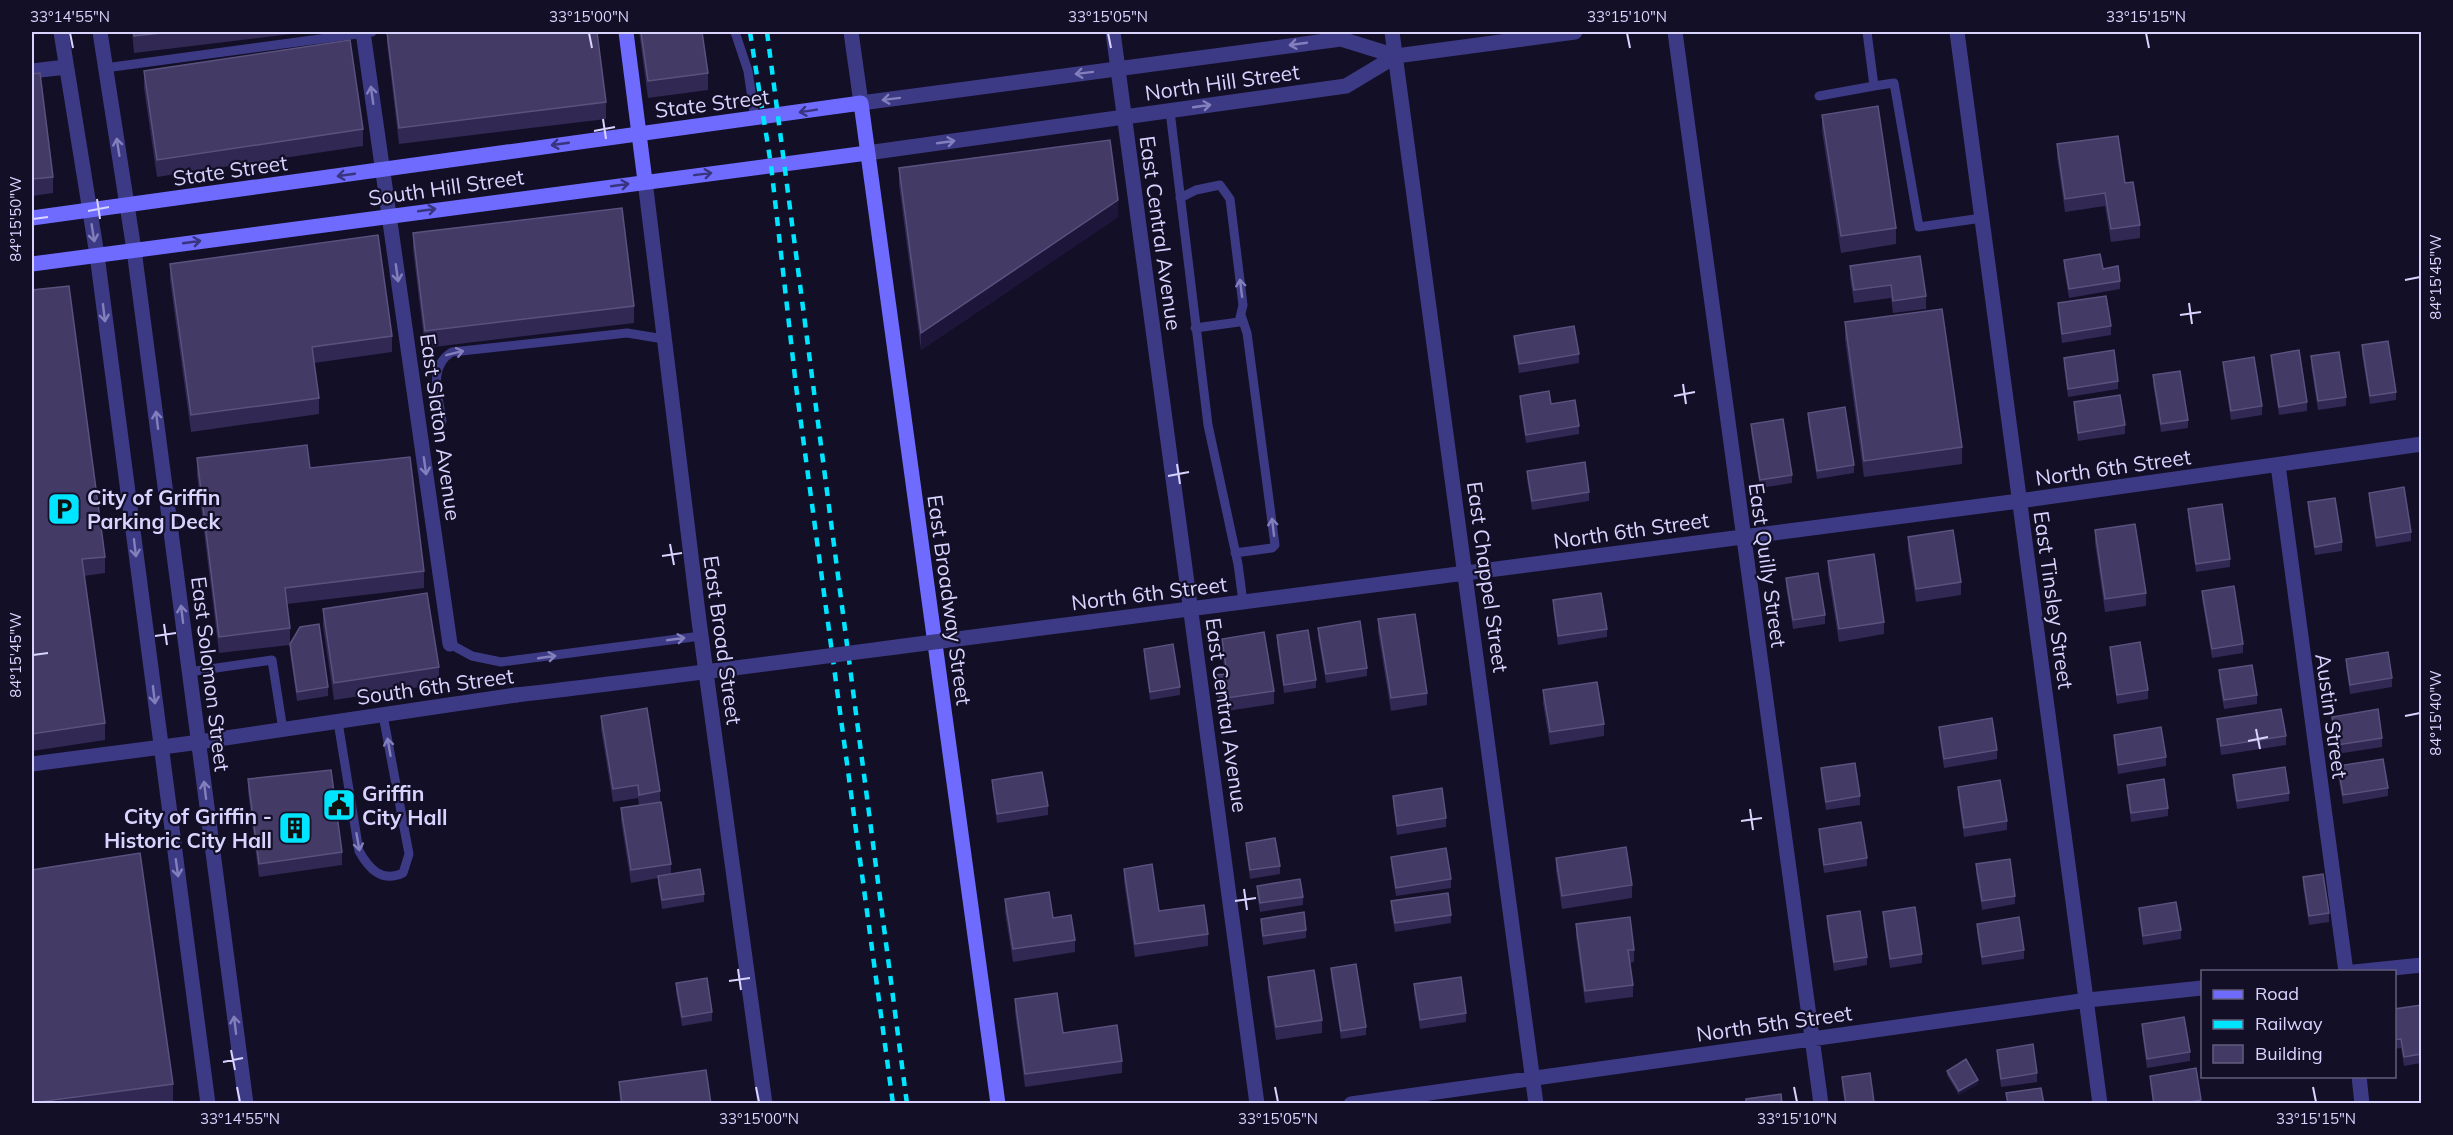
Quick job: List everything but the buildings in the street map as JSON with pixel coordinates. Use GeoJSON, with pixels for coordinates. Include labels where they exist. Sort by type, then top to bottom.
{"type":"FeatureCollection","features":[{"type":"Feature","properties":{"kind":"main road"},"geometry":{"type":"LineString","coordinates":[[626,32],[645,182]]}},
{"type":"Feature","properties":{"kind":"main road","name":"State Street"},"geometry":{"type":"LineString","coordinates":[[32,218],[861,103]]}},
{"type":"Feature","properties":{"kind":"main road","name":"East Broadway Street"},"geometry":{"type":"LineString","coordinates":[[861,103],[998,1104]]}},
{"type":"Feature","properties":{"kind":"main road","name":"South Hill Street"},"geometry":{"type":"LineString","coordinates":[[32,264],[867,153]]}},
{"type":"Feature","properties":{"kind":"street"},"geometry":{"type":"LineString","coordinates":[[61,32],[90,210],[208,1104]]}},
{"type":"Feature","properties":{"kind":"street","name":"East Solomon Street"},"geometry":{"type":"LineString","coordinates":[[100,32],[128,205],[246,1104]]}},
{"type":"Feature","properties":{"kind":"street","name":"East Slaton Avenue"},"geometry":{"type":"LineString","coordinates":[[366,32],[389,215],[450,644]]}},
{"type":"Feature","properties":{"kind":"street"},"geometry":{"type":"LineString","coordinates":[[851,32],[861,103]]}},
{"type":"Feature","properties":{"kind":"street","name":"East Central Avenue"},"geometry":{"type":"LineString","coordinates":[[1113,32],[1257,1104]]}},
{"type":"Feature","properties":{"kind":"street","name":"East Chappel Street"},"geometry":{"type":"LineString","coordinates":[[1392,32],[1467,573],[1536,1104]]}},
{"type":"Feature","properties":{"kind":"street","name":"North Hill Street"},"geometry":{"type":"LineString","coordinates":[[867,153],[1346,86],[1396,56],[1575,32]]}},
{"type":"Feature","properties":{"kind":"street","name":"East Quilly Street"},"geometry":{"type":"LineString","coordinates":[[1675,32],[1821,1104]]}},
{"type":"Feature","properties":{"kind":"street","name":"East Tinsley Street"},"geometry":{"type":"LineString","coordinates":[[1957,32],[2088,1000],[2100,1104]]}},
{"type":"Feature","properties":{"kind":"street","name":"State Street"},"geometry":{"type":"LineString","coordinates":[[861,103],[1341,39],[1396,56]]}},
{"type":"Feature","properties":{"kind":"street"},"geometry":{"type":"LineString","coordinates":[[32,71],[66,67]]}},
{"type":"Feature","properties":{"kind":"street","name":"East Broad Street"},"geometry":{"type":"LineString","coordinates":[[645,182],[701,636],[765,1104]]}},
{"type":"Feature","properties":{"kind":"street","name":"North 6th Street"},"geometry":{"type":"LineString","coordinates":[[845,652],[2019,501],[2421,444]]}},
{"type":"Feature","properties":{"kind":"street","name":"Austin Street"},"geometry":{"type":"LineString","coordinates":[[2278,465],[2346,970]]}},
{"type":"Feature","properties":{"kind":"street","name":"South 6th Street"},"geometry":{"type":"LineString","coordinates":[[32,764],[516,695],[670,678],[845,652]]}},
{"type":"Feature","properties":{"kind":"street"},"geometry":{"type":"LineString","coordinates":[[2373,970],[2421,965]]}},
{"type":"Feature","properties":{"kind":"street","name":"North 5th Street"},"geometry":{"type":"LineString","coordinates":[[1352,1104],[2088,1000],[2201,988]]}},
{"type":"Feature","properties":{"kind":"street"},"geometry":{"type":"LineString","coordinates":[[2359,1078],[2362,1104]]}},
{"type":"Feature","properties":{"kind":"lane"},"geometry":{"type":"LineString","coordinates":[[105,68],[366,32]]}},
{"type":"Feature","properties":{"kind":"lane"},"geometry":{"type":"LineString","coordinates":[[735,32],[748,71],[755,119]]}},
{"type":"Feature","properties":{"kind":"lane"},"geometry":{"type":"LineString","coordinates":[[1867,32],[1874,86]]}},
{"type":"Feature","properties":{"kind":"lane"},"geometry":{"type":"LineString","coordinates":[[1819,96],[1894,83],[1919,227],[1982,218]]}},
{"type":"Feature","properties":{"kind":"lane"},"geometry":{"type":"LineString","coordinates":[[1170,111],[1208,425],[1236,553],[1243,602]]}},
{"type":"Feature","properties":{"kind":"lane"},"geometry":{"type":"LineString","coordinates":[[1180,198],[1196,190],[1220,185],[1230,199],[1243,305],[1239,322],[1195,328]]}},
{"type":"Feature","properties":{"kind":"lane"},"geometry":{"type":"LineString","coordinates":[[1236,553],[1272,548],[1275,545],[1247,333],[1241,315]]}},
{"type":"Feature","properties":{"kind":"lane"},"geometry":{"type":"LineString","coordinates":[[442,421],[436,370],[441,359],[452,352],[627,333],[664,339]]}},
{"type":"Feature","properties":{"kind":"lane"},"geometry":{"type":"LineString","coordinates":[[450,644],[472,656],[501,662],[701,636]]}},
{"type":"Feature","properties":{"kind":"lane"},"geometry":{"type":"LineString","coordinates":[[189,672],[272,660],[283,730]]}},
{"type":"Feature","properties":{"kind":"lane"},"geometry":{"type":"LineString","coordinates":[[338,722],[360,852],[366,864],[378,874],[397,876],[403,873],[409,854],[384,715]]}},
{"type":"Feature","properties":{"kind":"railway"},"geometry":{"type":"LineString","coordinates":[[750,32],[771,165],[796,386],[893,1104]]}},
{"type":"Feature","properties":{"kind":"railway"},"geometry":{"type":"LineString","coordinates":[[767,32],[907,1104]]}},
{"type":"Feature","properties":{"kind":"place","name":"City of Griffin Parking Deck"},"geometry":{"type":"Point","coordinates":[64,509]}},
{"type":"Feature","properties":{"kind":"place","name":"Griffin City Hall"},"geometry":{"type":"Point","coordinates":[339,805]}},
{"type":"Feature","properties":{"kind":"place","name":"City of Griffin - Historic City Hall"},"geometry":{"type":"Point","coordinates":[295,828]}}]}
